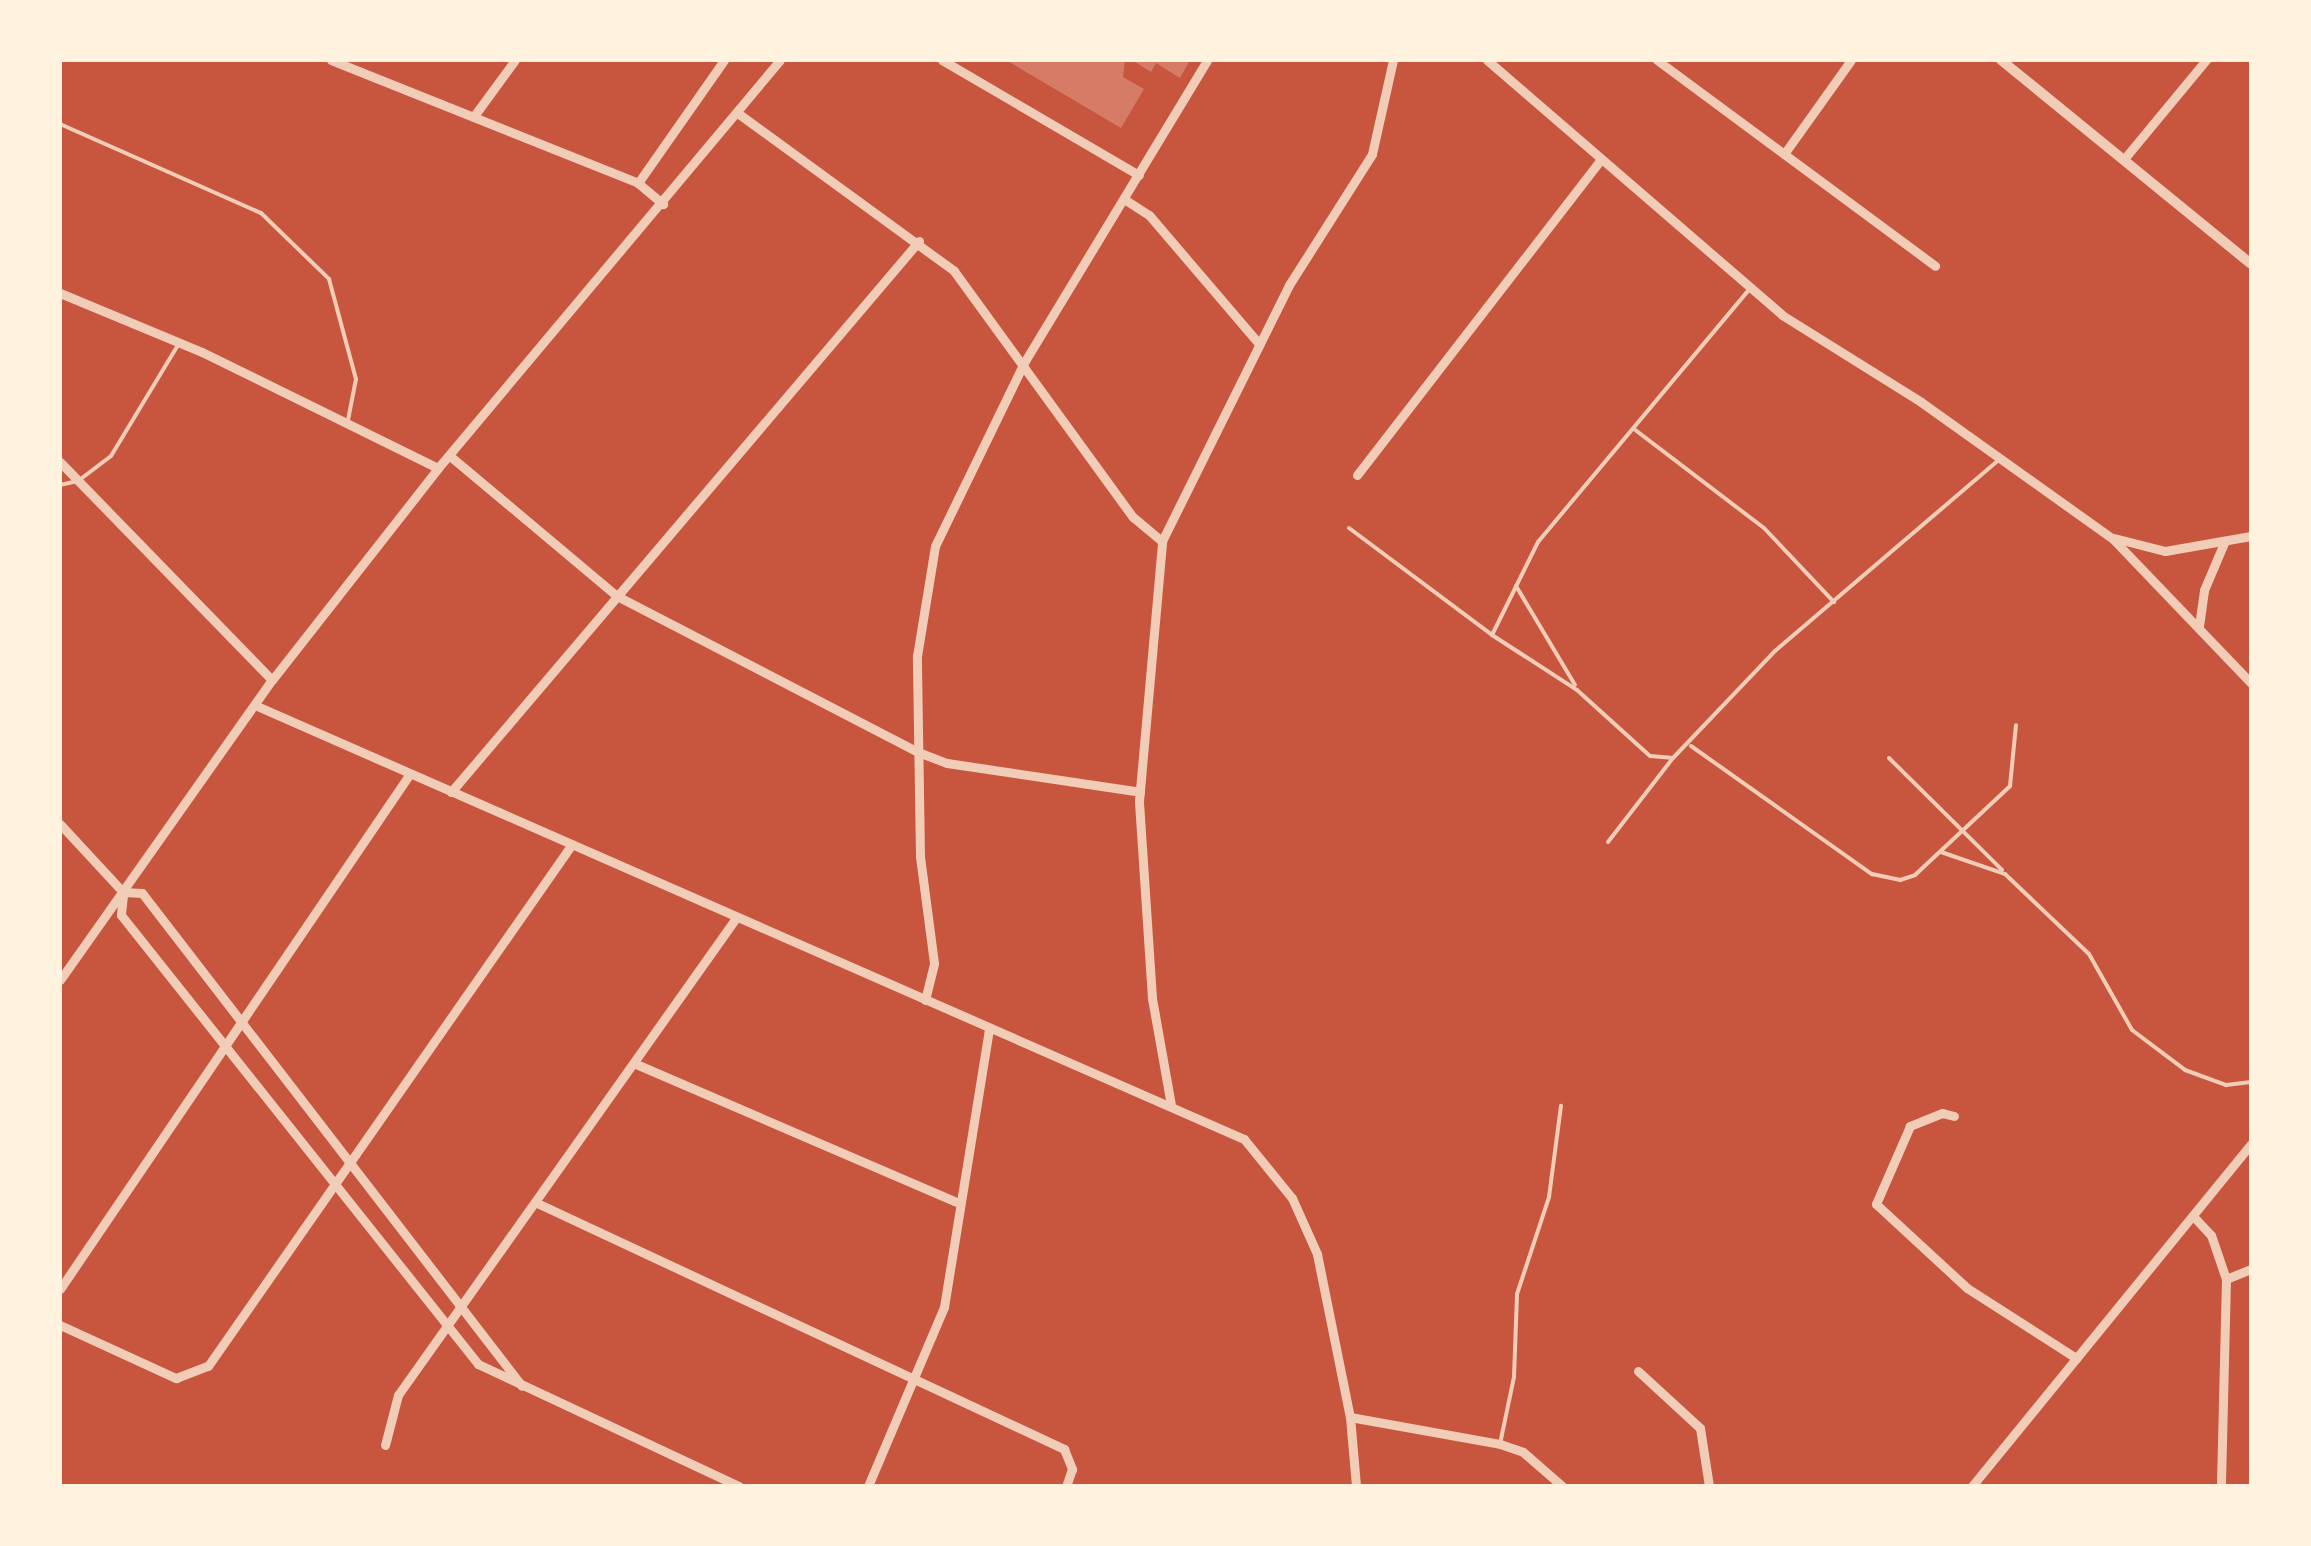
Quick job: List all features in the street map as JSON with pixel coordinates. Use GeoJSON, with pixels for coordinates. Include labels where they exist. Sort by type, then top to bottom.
{"type":"FeatureCollection","features":[{"type":"Feature","properties":{"kind":"street"},"geometry":{"type":"LineString","coordinates":[[331,60],[638,183],[663,204]]}},
{"type":"Feature","properties":{"kind":"street"},"geometry":{"type":"LineString","coordinates":[[474,116],[515,60]]}},
{"type":"Feature","properties":{"kind":"street"},"geometry":{"type":"LineString","coordinates":[[638,183],[724,60]]}},
{"type":"Feature","properties":{"kind":"street"},"geometry":{"type":"LineString","coordinates":[[60,980],[272,680],[438,468],[780,60]]}},
{"type":"Feature","properties":{"kind":"street"},"geometry":{"type":"LineString","coordinates":[[942,60],[1139,175]]}},
{"type":"Feature","properties":{"kind":"street"},"geometry":{"type":"LineString","coordinates":[[925,1000],[934,963],[920,856],[918,656],[934,546],[1025,361],[1207,60]]}},
{"type":"Feature","properties":{"kind":"street"},"geometry":{"type":"LineString","coordinates":[[1171,1105],[1152,998],[1140,792],[1162,541],[1259,344],[1372,154],[1393,60]]}},
{"type":"Feature","properties":{"kind":"street"},"geometry":{"type":"LineString","coordinates":[[1657,60],[1934,266]]}},
{"type":"Feature","properties":{"kind":"street"},"geometry":{"type":"LineString","coordinates":[[1784,154],[1851,60]]}},
{"type":"Feature","properties":{"kind":"street"},"geometry":{"type":"LineString","coordinates":[[2001,60],[2251,264]]}},
{"type":"Feature","properties":{"kind":"street"},"geometry":{"type":"LineString","coordinates":[[2124,159],[2206,60]]}},
{"type":"Feature","properties":{"kind":"street"},"geometry":{"type":"LineString","coordinates":[[1492,61],[1749,290],[2112,538],[2251,683]]}},
{"type":"Feature","properties":{"kind":"street"},"geometry":{"type":"LineString","coordinates":[[738,114],[919,241],[954,270],[1025,361],[1133,517],[1162,541]]}},
{"type":"Feature","properties":{"kind":"street"},"geometry":{"type":"LineString","coordinates":[[1357,475],[1601,160]]}},
{"type":"Feature","properties":{"kind":"street"},"geometry":{"type":"LineString","coordinates":[[1124,199],[1149,215],[1259,344]]}},
{"type":"Feature","properties":{"kind":"street"},"geometry":{"type":"LineString","coordinates":[[451,792],[919,241]]}},
{"type":"Feature","properties":{"kind":"street"},"geometry":{"type":"LineString","coordinates":[[60,292],[180,343],[438,468]]}},
{"type":"Feature","properties":{"kind":"street"},"geometry":{"type":"LineString","coordinates":[[450,456],[617,596],[918,752],[947,762],[1140,792]]}},
{"type":"Feature","properties":{"kind":"street"},"geometry":{"type":"LineString","coordinates":[[60,462],[272,680]]}},
{"type":"Feature","properties":{"kind":"street"},"geometry":{"type":"LineString","coordinates":[[2112,538],[2165,551],[2251,536]]}},
{"type":"Feature","properties":{"kind":"street"},"geometry":{"type":"LineString","coordinates":[[2199,626],[2204,590],[2224,542]]}},
{"type":"Feature","properties":{"kind":"street"},"geometry":{"type":"LineString","coordinates":[[257,706],[1244,1140],[1292,1198],[1328,1286],[1350,1417],[1356,1486]]}},
{"type":"Feature","properties":{"kind":"street"},"geometry":{"type":"LineString","coordinates":[[60,1289],[245,1022],[409,775]]}},
{"type":"Feature","properties":{"kind":"street"},"geometry":{"type":"LineString","coordinates":[[60,824],[123,892],[142,893],[464,1303],[523,1387]]}},
{"type":"Feature","properties":{"kind":"street"},"geometry":{"type":"LineString","coordinates":[[60,1325],[176,1378],[208,1366],[572,844]]}},
{"type":"Feature","properties":{"kind":"street"},"geometry":{"type":"LineString","coordinates":[[123,892],[121,914],[334,1188],[478,1364],[740,1486]]}},
{"type":"Feature","properties":{"kind":"street"},"geometry":{"type":"LineString","coordinates":[[384,1445],[398,1395],[736,918]]}},
{"type":"Feature","properties":{"kind":"street"},"geometry":{"type":"LineString","coordinates":[[868,1486],[918,1379],[944,1307],[956,1202],[989,1028]]}},
{"type":"Feature","properties":{"kind":"street"},"geometry":{"type":"LineString","coordinates":[[636,1064],[956,1202]]}},
{"type":"Feature","properties":{"kind":"street"},"geometry":{"type":"LineString","coordinates":[[1954,1116],[1942,1113],[1910,1126],[1882,1178],[1876,1204],[1967,1288],[2076,1358]]}},
{"type":"Feature","properties":{"kind":"street"},"geometry":{"type":"LineString","coordinates":[[1972,1486],[2251,1144]]}},
{"type":"Feature","properties":{"kind":"street"},"geometry":{"type":"LineString","coordinates":[[537,1203],[1064,1449],[1072,1468],[1066,1486]]}},
{"type":"Feature","properties":{"kind":"street"},"geometry":{"type":"LineString","coordinates":[[2193,1216],[2211,1235],[2226,1279],[2221,1486]]}},
{"type":"Feature","properties":{"kind":"street"},"geometry":{"type":"LineString","coordinates":[[2226,1279],[2251,1269]]}},
{"type":"Feature","properties":{"kind":"street"},"geometry":{"type":"LineString","coordinates":[[1638,1371],[1700,1428],[1709,1486]]}},
{"type":"Feature","properties":{"kind":"street"},"geometry":{"type":"LineString","coordinates":[[1350,1417],[1500,1444],[1522,1452],[1562,1486]]}},
{"type":"Feature","properties":{"kind":"lane"},"geometry":{"type":"LineString","coordinates":[[60,124],[262,213],[329,279],[356,379],[346,425]]}},
{"type":"Feature","properties":{"kind":"lane"},"geometry":{"type":"LineString","coordinates":[[1492,636],[1538,542],[1749,290]]}},
{"type":"Feature","properties":{"kind":"lane"},"geometry":{"type":"LineString","coordinates":[[60,484],[78,480],[111,456],[132,428],[180,343]]}},
{"type":"Feature","properties":{"kind":"lane"},"geometry":{"type":"LineString","coordinates":[[1632,428],[1764,528],[1834,602]]}},
{"type":"Feature","properties":{"kind":"lane"},"geometry":{"type":"LineString","coordinates":[[1608,842],[1673,758],[1691,746],[1775,651],[2000,459]]}},
{"type":"Feature","properties":{"kind":"lane"},"geometry":{"type":"LineString","coordinates":[[1349,528],[1492,636],[1577,690],[1650,756],[1673,758]]}},
{"type":"Feature","properties":{"kind":"lane"},"geometry":{"type":"LineString","coordinates":[[1515,583],[1577,690]]}},
{"type":"Feature","properties":{"kind":"lane"},"geometry":{"type":"LineString","coordinates":[[1691,746],[1872,874],[1907,880],[2015,778],[2016,724]]}},
{"type":"Feature","properties":{"kind":"lane"},"geometry":{"type":"LineString","coordinates":[[1889,758],[1966,828],[2005,874],[2088,954],[2132,1030],[2206,1082],[2251,1082]]}},
{"type":"Feature","properties":{"kind":"lane"},"geometry":{"type":"LineString","coordinates":[[1941,852],[2005,874]]}},
{"type":"Feature","properties":{"kind":"lane"},"geometry":{"type":"LineString","coordinates":[[1500,1444],[1514,1377],[1517,1294],[1550,1197],[1561,1106]]}},
{"type":"Feature","properties":{"kind":"building"},"geometry":{"type":"Polygon","coordinates":[[[1006,60],[1125,60],[1123,77],[1144,89],[1121,128],[1006,60]]]}},
{"type":"Feature","properties":{"kind":"building"},"geometry":{"type":"Polygon","coordinates":[[[1132,60],[1190,60],[1180,78],[1156,63],[1151,72],[1132,60]]]}}]}
